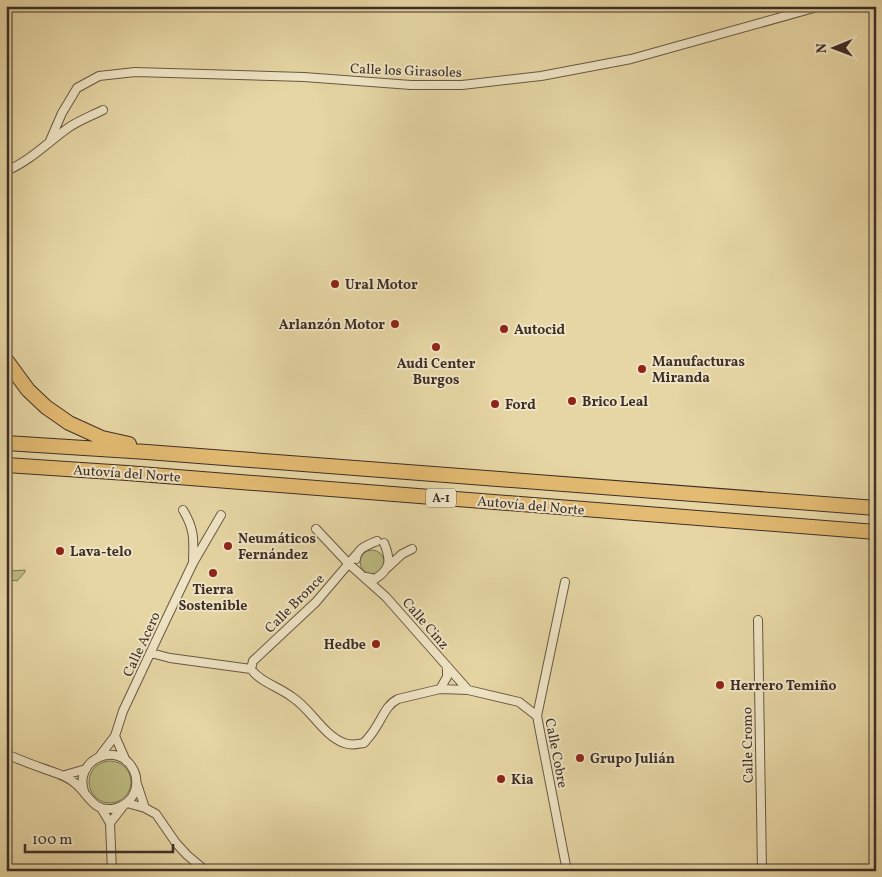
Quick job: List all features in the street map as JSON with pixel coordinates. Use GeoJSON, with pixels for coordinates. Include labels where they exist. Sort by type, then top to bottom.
{"type":"FeatureCollection","features":[{"type":"Feature","properties":{"kind":"highway"},"geometry":{"type":"LineString","coordinates":[[6,360],[28,390],[46,407],[69,423],[102,438],[183,455]]}},
{"type":"Feature","properties":{"kind":"highway","name":"Autovía del Norte"},"geometry":{"type":"LineString","coordinates":[[6,443],[876,508]]}},
{"type":"Feature","properties":{"kind":"highway","name":"Autovía del Norte"},"geometry":{"type":"LineString","coordinates":[[6,465],[137,473],[876,532]]}},
{"type":"Feature","properties":{"kind":"street","name":"Calle los Girasoles"},"geometry":{"type":"LineString","coordinates":[[49,143],[62,113],[77,88],[99,76],[135,72],[304,77],[411,85],[462,85],[541,76],[631,59],[821,6]]}},
{"type":"Feature","properties":{"kind":"street"},"geometry":{"type":"LineString","coordinates":[[6,171],[17,166],[69,127],[103,110]]}},
{"type":"Feature","properties":{"kind":"street","name":"Calle Acero"},"geometry":{"type":"LineString","coordinates":[[183,510],[194,534],[193,563]]}},
{"type":"Feature","properties":{"kind":"street","name":"Calle Acero"},"geometry":{"type":"LineString","coordinates":[[99,757],[115,736],[123,711],[193,563],[221,515]]}},
{"type":"Feature","properties":{"kind":"street","name":"Calle Cinz"},"geometry":{"type":"LineString","coordinates":[[316,529],[349,564],[386,597],[468,690]]}},
{"type":"Feature","properties":{"kind":"street","name":"Calle Cinz"},"geometry":{"type":"LineString","coordinates":[[380,542],[389,558],[381,584],[386,597]]}},
{"type":"Feature","properties":{"kind":"street","name":"Calle Bronce"},"geometry":{"type":"LineString","coordinates":[[251,669],[253,660],[316,602],[364,546],[380,542]]}},
{"type":"Feature","properties":{"kind":"street"},"geometry":{"type":"LineString","coordinates":[[356,555],[356,562],[362,575],[374,579],[402,554],[412,548]]}},
{"type":"Feature","properties":{"kind":"street","name":"Calle Cobre"},"geometry":{"type":"LineString","coordinates":[[565,582],[537,716],[567,871]]}},
{"type":"Feature","properties":{"kind":"street","name":"Calle Cromo"},"geometry":{"type":"LineString","coordinates":[[758,620],[762,871]]}},
{"type":"Feature","properties":{"kind":"street"},"geometry":{"type":"LineString","coordinates":[[151,653],[170,658],[251,669],[255,675],[294,698],[335,737],[344,743],[352,745],[364,743],[377,727],[386,709],[392,702],[440,689],[468,690],[519,702],[537,716]]}},
{"type":"Feature","properties":{"kind":"street","name":"Calle Cinz"},"geometry":{"type":"LineString","coordinates":[[440,689],[447,678],[447,666]]}},
{"type":"Feature","properties":{"kind":"street"},"geometry":{"type":"LineString","coordinates":[[115,736],[126,761],[134,772],[136,784],[145,808]]}},
{"type":"Feature","properties":{"kind":"street"},"geometry":{"type":"LineString","coordinates":[[6,754],[64,775],[77,784],[92,803],[101,808],[112,809],[125,804],[145,808],[156,814],[176,843],[206,871]]}},
{"type":"Feature","properties":{"kind":"street"},"geometry":{"type":"LineString","coordinates":[[85,794],[82,782],[86,769],[91,762],[99,757],[116,756],[126,761]]}},
{"type":"Feature","properties":{"kind":"street"},"geometry":{"type":"LineString","coordinates":[[64,775],[86,769]]}},
{"type":"Feature","properties":{"kind":"street"},"geometry":{"type":"LineString","coordinates":[[110,824],[133,796],[136,784]]}},
{"type":"Feature","properties":{"kind":"street"},"geometry":{"type":"LineString","coordinates":[[101,808],[110,824],[112,871]]}},
{"type":"Feature","properties":{"kind":"green space"},"geometry":{"type":"Polygon","coordinates":[[[372,550],[381,553],[384,562],[381,571],[372,574],[363,571],[360,562],[363,553],[372,550]]]}},
{"type":"Feature","properties":{"kind":"green space"},"geometry":{"type":"Polygon","coordinates":[[[25,570],[17,581],[11,580],[11,571],[25,570]]]}},
{"type":"Feature","properties":{"kind":"green space"},"geometry":{"type":"Polygon","coordinates":[[[110,761],[125,767],[131,782],[125,797],[110,803],[95,797],[89,782],[95,767],[110,761]]]}},
{"type":"Feature","properties":{"kind":"place","name":"Ural Motor"},"geometry":{"type":"Point","coordinates":[335,284]}},
{"type":"Feature","properties":{"kind":"place","name":"Arlanzón Motor"},"geometry":{"type":"Point","coordinates":[395,324]}},
{"type":"Feature","properties":{"kind":"place","name":"Autocid"},"geometry":{"type":"Point","coordinates":[504,329]}},
{"type":"Feature","properties":{"kind":"place","name":"Audi Center Burgos"},"geometry":{"type":"Point","coordinates":[436,347]}},
{"type":"Feature","properties":{"kind":"place","name":"Manufacturas Miranda"},"geometry":{"type":"Point","coordinates":[642,369]}},
{"type":"Feature","properties":{"kind":"place","name":"Brico Leal"},"geometry":{"type":"Point","coordinates":[572,401]}},
{"type":"Feature","properties":{"kind":"place","name":"Ford"},"geometry":{"type":"Point","coordinates":[495,404]}},
{"type":"Feature","properties":{"kind":"place","name":"Neumáticos Fernández"},"geometry":{"type":"Point","coordinates":[228,546]}},
{"type":"Feature","properties":{"kind":"place","name":"Lava-telo"},"geometry":{"type":"Point","coordinates":[60,551]}},
{"type":"Feature","properties":{"kind":"place","name":"Tierra Sostenible"},"geometry":{"type":"Point","coordinates":[213,573]}},
{"type":"Feature","properties":{"kind":"place","name":"Hedbe"},"geometry":{"type":"Point","coordinates":[376,644]}},
{"type":"Feature","properties":{"kind":"place","name":"Herrero Temiño"},"geometry":{"type":"Point","coordinates":[720,685]}},
{"type":"Feature","properties":{"kind":"place","name":"Grupo Julián"},"geometry":{"type":"Point","coordinates":[580,758]}},
{"type":"Feature","properties":{"kind":"place","name":"Kia"},"geometry":{"type":"Point","coordinates":[501,779]}}]}
